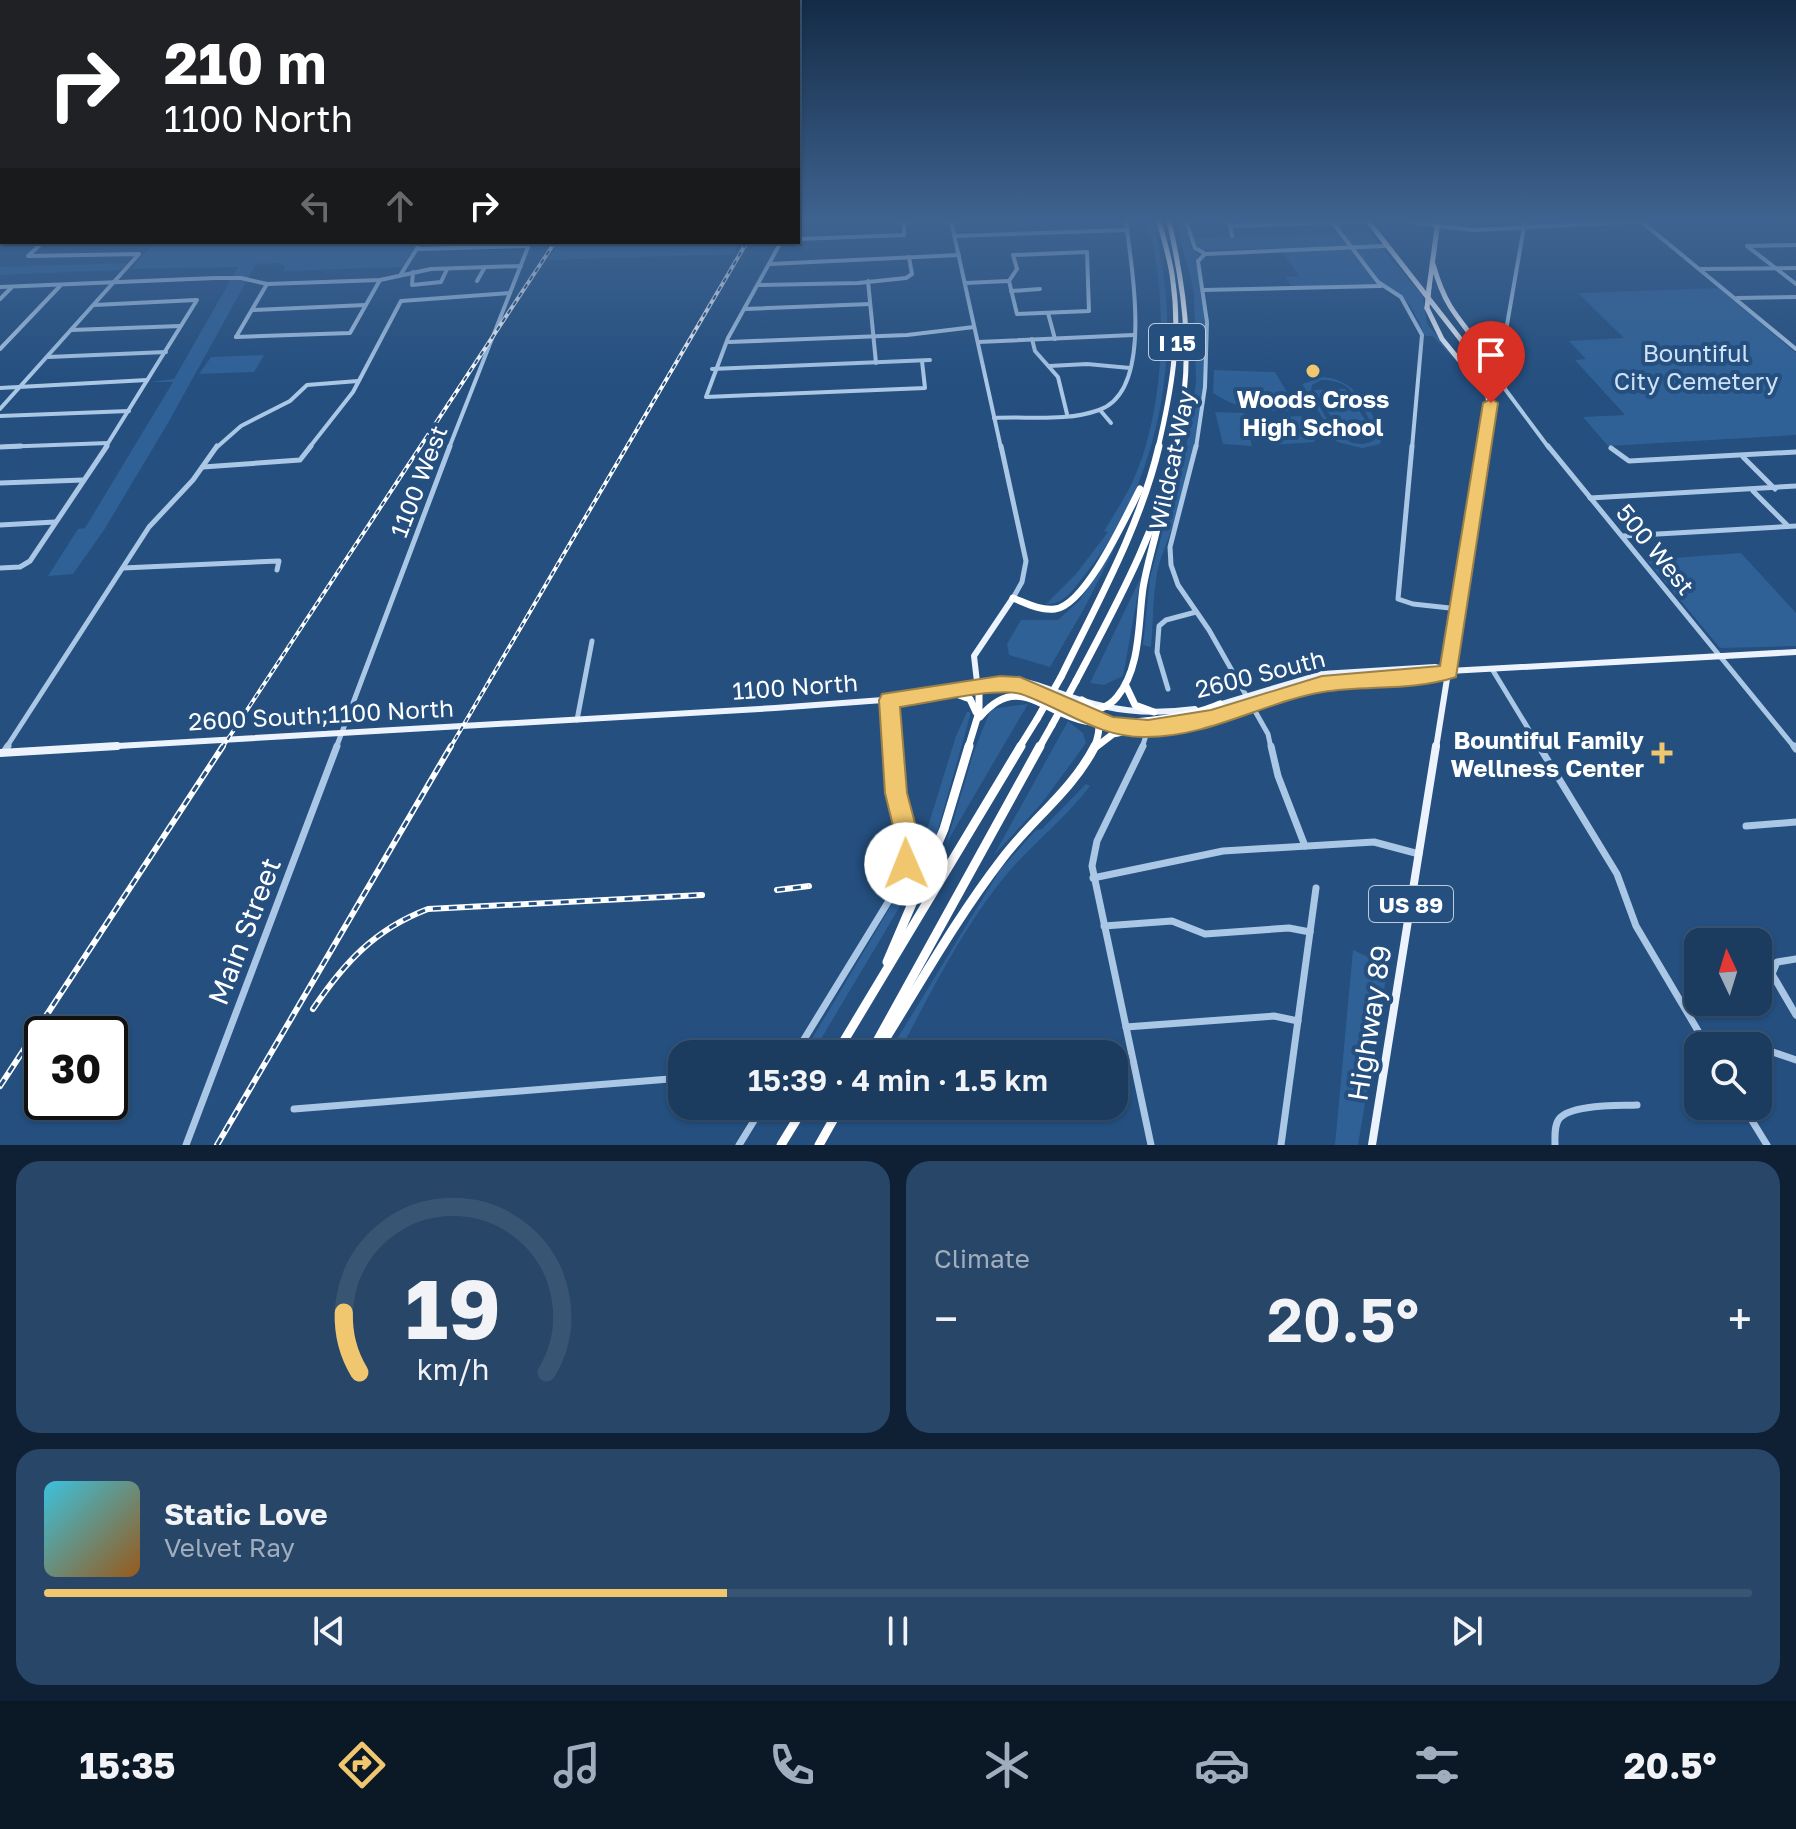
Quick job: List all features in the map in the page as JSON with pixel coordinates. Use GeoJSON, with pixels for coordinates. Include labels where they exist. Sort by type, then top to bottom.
{"type":"FeatureCollection","features":[{"type":"Feature","properties":{"kind":"highway","name":"I 15"},"geometry":{"type":"LineString","coordinates":[[845,1040],[1037,719],[1110,578],[1154,463],[1177,369],[1176,289],[1172,274]]}},
{"type":"Feature","properties":{"kind":"highway","name":"I 15"},"geometry":{"type":"LineString","coordinates":[[881,1040],[1076,681],[1149,539],[1182,426],[1189,344],[1183,274]]}},
{"type":"Feature","properties":{"kind":"highway"},"geometry":{"type":"LineString","coordinates":[[1013,598],[1052,610],[1069,603],[1102,559],[1154,463]]}},
{"type":"Feature","properties":{"kind":"highway"},"geometry":{"type":"LineString","coordinates":[[1084,712],[1109,708],[1118,700],[1126,683],[1135,653],[1143,589],[1169,478]]}},
{"type":"Feature","properties":{"kind":"highway"},"geometry":{"type":"LineString","coordinates":[[1126,683],[1133,703],[1154,712]]}},
{"type":"Feature","properties":{"kind":"highway"},"geometry":{"type":"LineString","coordinates":[[877,987],[938,849],[976,722],[978,684]]}},
{"type":"Feature","properties":{"kind":"highway"},"geometry":{"type":"LineString","coordinates":[[948,691],[972,701],[976,722]]}},
{"type":"Feature","properties":{"kind":"highway"},"geometry":{"type":"LineString","coordinates":[[976,722],[992,702],[1015,695],[1033,699],[1079,719],[1101,722],[1187,715],[1214,709],[1220,704]]}},
{"type":"Feature","properties":{"kind":"highway"},"geometry":{"type":"LineString","coordinates":[[1082,700],[1097,712],[1101,722],[1094,749]]}},
{"type":"Feature","properties":{"kind":"highway"},"geometry":{"type":"LineString","coordinates":[[882,1040],[1003,857],[1066,788],[1094,749],[1113,734],[1137,729]]}},
{"type":"Feature","properties":{"kind":"highway"},"geometry":{"type":"LineString","coordinates":[[781,1145],[796,1120]]}},
{"type":"Feature","properties":{"kind":"highway"},"geometry":{"type":"LineString","coordinates":[[819,1145],[834,1120]]}},
{"type":"Feature","properties":{"kind":"main road","name":"US 89"},"geometry":{"type":"LineString","coordinates":[[1408,274],[1476,359],[1486,377],[1491,398],[1449,671]]}},
{"type":"Feature","properties":{"kind":"main road"},"geometry":{"type":"LineString","coordinates":[[1431,274],[1427,308],[1431,326],[1491,398]]}},
{"type":"Feature","properties":{"kind":"main road"},"geometry":{"type":"LineString","coordinates":[[1437,274],[1450,306],[1484,356],[1495,387],[1491,398]]}},
{"type":"Feature","properties":{"kind":"main road"},"geometry":{"type":"LineString","coordinates":[[978,684],[974,656],[1013,598]]}},
{"type":"Feature","properties":{"kind":"main road","name":"2600 South"},"geometry":{"type":"LineString","coordinates":[[978,684],[1004,676],[1025,678],[1109,708],[1154,712],[1220,704],[1330,672],[1435,667],[1449,671],[1796,652]]}},
{"type":"Feature","properties":{"kind":"main road","name":"1100 North"},"geometry":{"type":"LineString","coordinates":[[645,716],[889,700],[978,684],[1023,686],[1101,722],[1148,729],[1211,719],[1322,684],[1429,676],[1449,671]]}},
{"type":"Feature","properties":{"kind":"main road","name":"Highway 89"},"geometry":{"type":"LineString","coordinates":[[1372,1145],[1384,1055],[1449,671]]}},
{"type":"Feature","properties":{"kind":"main road","name":"2600 South;1100 North"},"geometry":{"type":"LineString","coordinates":[[2,753],[645,716]]}},
{"type":"Feature","properties":{"kind":"street"},"geometry":{"type":"LineString","coordinates":[[0,409],[120,274]]}},
{"type":"Feature","properties":{"kind":"street"},"geometry":{"type":"LineString","coordinates":[[413,274],[412,284],[415,285],[440,283],[444,274]]}},
{"type":"Feature","properties":{"kind":"street"},"geometry":{"type":"LineString","coordinates":[[477,281],[481,274]]}},
{"type":"Feature","properties":{"kind":"street","name":"1100 West"},"geometry":{"type":"LineString","coordinates":[[342,733],[489,340],[518,274]]}},
{"type":"Feature","properties":{"kind":"street"},"geometry":{"type":"LineString","coordinates":[[765,274],[712,369],[706,397],[925,388],[922,361]]}},
{"type":"Feature","properties":{"kind":"street"},"geometry":{"type":"LineString","coordinates":[[759,285],[868,281],[906,278],[911,274]]}},
{"type":"Feature","properties":{"kind":"street"},"geometry":{"type":"LineString","coordinates":[[963,274],[1026,559],[1023,577],[1013,598]]}},
{"type":"Feature","properties":{"kind":"street"},"geometry":{"type":"LineString","coordinates":[[1013,274],[1009,281],[1017,314],[1089,311],[1088,274]]}},
{"type":"Feature","properties":{"kind":"street"},"geometry":{"type":"LineString","coordinates":[[994,418],[1100,410],[1121,397],[1130,368],[1136,321],[1131,274]]}},
{"type":"Feature","properties":{"kind":"street","name":"Wildcat Way"},"geometry":{"type":"LineString","coordinates":[[1200,274],[1207,347],[1203,408],[1195,456],[1170,552],[1176,580],[1270,739],[1278,776],[1305,846]]}},
{"type":"Feature","properties":{"kind":"street"},"geometry":{"type":"LineString","coordinates":[[1373,274],[1382,286],[1401,297],[1422,336],[1398,599],[1414,606],[1442,605],[1459,609]]}},
{"type":"Feature","properties":{"kind":"street","name":"500 West"},"geometry":{"type":"LineString","coordinates":[[1515,274],[1500,365],[1505,389],[1590,498],[1795,747]]}},
{"type":"Feature","properties":{"kind":"street"},"geometry":{"type":"LineString","coordinates":[[1706,274],[1796,349]]}},
{"type":"Feature","properties":{"kind":"street"},"geometry":{"type":"LineString","coordinates":[[0,287],[239,277],[267,284],[380,280],[400,275]]}},
{"type":"Feature","properties":{"kind":"street"},"geometry":{"type":"LineString","coordinates":[[267,284],[236,337],[350,333],[380,280]]}},
{"type":"Feature","properties":{"kind":"street"},"geometry":{"type":"LineString","coordinates":[[868,281],[876,363]]}},
{"type":"Feature","properties":{"kind":"street"},"geometry":{"type":"LineString","coordinates":[[965,283],[1009,281]]}},
{"type":"Feature","properties":{"kind":"street"},"geometry":{"type":"LineString","coordinates":[[0,349],[61,285]]}},
{"type":"Feature","properties":{"kind":"street"},"geometry":{"type":"LineString","coordinates":[[1203,290],[1382,286]]}},
{"type":"Feature","properties":{"kind":"street"},"geometry":{"type":"LineString","coordinates":[[0,299],[12,287]]}},
{"type":"Feature","properties":{"kind":"street"},"geometry":{"type":"LineString","coordinates":[[1011,291],[1040,289]]}},
{"type":"Feature","properties":{"kind":"street"},"geometry":{"type":"LineString","coordinates":[[202,467],[297,462],[358,381],[403,300],[510,293]]}},
{"type":"Feature","properties":{"kind":"street"},"geometry":{"type":"LineString","coordinates":[[1735,298],[1796,297]]}},
{"type":"Feature","properties":{"kind":"street"},"geometry":{"type":"LineString","coordinates":[[0,568],[20,567],[30,561],[130,411],[197,300],[93,305]]}},
{"type":"Feature","properties":{"kind":"street"},"geometry":{"type":"LineString","coordinates":[[745,309],[870,304]]}},
{"type":"Feature","properties":{"kind":"street"},"geometry":{"type":"LineString","coordinates":[[254,310],[365,305]]}},
{"type":"Feature","properties":{"kind":"street"},"geometry":{"type":"LineString","coordinates":[[797,308],[797,314]]}},
{"type":"Feature","properties":{"kind":"street"},"geometry":{"type":"LineString","coordinates":[[1048,313],[1055,339]]}},
{"type":"Feature","properties":{"kind":"street"},"geometry":{"type":"LineString","coordinates":[[71,330],[181,326]]}},
{"type":"Feature","properties":{"kind":"street"},"geometry":{"type":"LineString","coordinates":[[729,342],[872,337],[974,327]]}},
{"type":"Feature","properties":{"kind":"street"},"geometry":{"type":"LineString","coordinates":[[0,336],[12,335]]}},
{"type":"Feature","properties":{"kind":"street"},"geometry":{"type":"LineString","coordinates":[[978,342],[1133,335]]}},
{"type":"Feature","properties":{"kind":"street"},"geometry":{"type":"LineString","coordinates":[[1032,339],[1035,351],[1058,377],[1067,414]]}},
{"type":"Feature","properties":{"kind":"street"},"geometry":{"type":"LineString","coordinates":[[46,357],[167,352]]}},
{"type":"Feature","properties":{"kind":"street"},"geometry":{"type":"LineString","coordinates":[[712,369],[930,360]]}},
{"type":"Feature","properties":{"kind":"street"},"geometry":{"type":"LineString","coordinates":[[1049,366],[1087,364],[1130,368]]}},
{"type":"Feature","properties":{"kind":"street"},"geometry":{"type":"LineString","coordinates":[[0,388],[148,380]]}},
{"type":"Feature","properties":{"kind":"street"},"geometry":{"type":"LineString","coordinates":[[2,753],[149,527],[228,435],[287,403],[307,385],[358,381]]}},
{"type":"Feature","properties":{"kind":"street"},"geometry":{"type":"LineString","coordinates":[[1100,410],[1111,423]]}},
{"type":"Feature","properties":{"kind":"street"},"geometry":{"type":"LineString","coordinates":[[0,416],[130,411]]}},
{"type":"Feature","properties":{"kind":"street"},"geometry":{"type":"LineString","coordinates":[[0,447],[109,442]]}},
{"type":"Feature","properties":{"kind":"street"},"geometry":{"type":"LineString","coordinates":[[1611,448],[1624,460],[1743,457],[1796,452]]}},
{"type":"Feature","properties":{"kind":"street"},"geometry":{"type":"LineString","coordinates":[[1743,457],[1775,489]]}},
{"type":"Feature","properties":{"kind":"street"},"geometry":{"type":"LineString","coordinates":[[0,483],[84,480]]}},
{"type":"Feature","properties":{"kind":"street"},"geometry":{"type":"LineString","coordinates":[[1590,498],[1796,486]]}},
{"type":"Feature","properties":{"kind":"street"},"geometry":{"type":"LineString","coordinates":[[1752,490],[1793,527]]}},
{"type":"Feature","properties":{"kind":"street"},"geometry":{"type":"LineString","coordinates":[[0,525],[56,522]]}},
{"type":"Feature","properties":{"kind":"street"},"geometry":{"type":"LineString","coordinates":[[1622,536],[1793,527]]}},
{"type":"Feature","properties":{"kind":"street"},"geometry":{"type":"LineString","coordinates":[[123,568],[279,561],[277,570]]}},
{"type":"Feature","properties":{"kind":"street"},"geometry":{"type":"LineString","coordinates":[[1168,689],[1157,652],[1159,626],[1166,620],[1196,612]]}},
{"type":"Feature","properties":{"kind":"street"},"geometry":{"type":"LineString","coordinates":[[577,720],[592,641]]}},
{"type":"Feature","properties":{"kind":"street"},"geometry":{"type":"LineString","coordinates":[[1492,669],[1617,874],[1636,926],[1698,1032]]}},
{"type":"Feature","properties":{"kind":"street"},"geometry":{"type":"LineString","coordinates":[[804,1040],[890,899],[906,864],[909,842],[896,793],[889,700]]}},
{"type":"Feature","properties":{"kind":"street"},"geometry":{"type":"LineString","coordinates":[[1148,729],[1147,739],[1097,841],[1092,860],[1093,878],[1151,1145]]}},
{"type":"Feature","properties":{"kind":"street","name":"Main Street"},"geometry":{"type":"LineString","coordinates":[[186,1145],[342,733]]}},
{"type":"Feature","properties":{"kind":"street"},"geometry":{"type":"LineString","coordinates":[[1746,826],[1796,822]]}},
{"type":"Feature","properties":{"kind":"street"},"geometry":{"type":"LineString","coordinates":[[1093,878],[1218,851],[1378,842],[1420,854]]}},
{"type":"Feature","properties":{"kind":"street"},"geometry":{"type":"LineString","coordinates":[[1281,1145],[1316,888]]}},
{"type":"Feature","properties":{"kind":"street"},"geometry":{"type":"LineString","coordinates":[[1104,926],[1172,921],[1205,934],[1289,928],[1310,932]]}},
{"type":"Feature","properties":{"kind":"street"},"geometry":{"type":"LineString","coordinates":[[1796,959],[1780,961],[1773,968],[1774,981],[1796,1015]]}},
{"type":"Feature","properties":{"kind":"street"},"geometry":{"type":"LineString","coordinates":[[1126,1027],[1274,1016],[1298,1021]]}},
{"type":"Feature","properties":{"kind":"street"},"geometry":{"type":"LineString","coordinates":[[1772,1052],[1796,1060]]}},
{"type":"Feature","properties":{"kind":"street"},"geometry":{"type":"LineString","coordinates":[[294,1109],[668,1079]]}},
{"type":"Feature","properties":{"kind":"street"},"geometry":{"type":"LineString","coordinates":[[1555,1145],[1557,1123],[1567,1113],[1637,1105]]}},
{"type":"Feature","properties":{"kind":"street"},"geometry":{"type":"LineString","coordinates":[[739,1145],[754,1120]]}},
{"type":"Feature","properties":{"kind":"street"},"geometry":{"type":"LineString","coordinates":[[1752,1120],[1767,1145]]}},
{"type":"Feature","properties":{"kind":"green space"},"geometry":{"type":"Polygon","coordinates":[[[234,274],[250,274],[168,423],[104,530],[73,574],[48,576],[78,529],[85,528],[173,382],[150,382],[174,379],[234,274]]]}},
{"type":"Feature","properties":{"kind":"green space"},"geometry":{"type":"Polygon","coordinates":[[[1158,274],[1163,274],[1167,311],[1166,358],[1161,404],[1150,450],[1134,494],[1113,535],[1070,594],[1046,604],[1076,574],[1108,532],[1104,531],[1132,483],[1143,454],[1157,388],[1161,318],[1158,274]]]}},
{"type":"Feature","properties":{"kind":"green space"},"geometry":{"type":"Polygon","coordinates":[[[1190,274],[1198,274],[1202,298],[1205,373],[1201,411],[1185,485],[1156,577],[1151,647],[1143,645],[1150,578],[1189,434],[1196,382],[1194,292],[1190,274]]]}},
{"type":"Feature","properties":{"kind":"green space"},"geometry":{"type":"Polygon","coordinates":[[[1405,274],[1423,296],[1427,324],[1475,382],[1433,336],[1425,336],[1410,305],[1394,291],[1367,285],[1292,288],[1286,277],[1405,274]]]}},
{"type":"Feature","properties":{"kind":"green space","name":"Bountiful City Cemetery"},"geometry":{"type":"Polygon","coordinates":[[[1719,288],[1796,353],[1796,435],[1608,446],[1583,417],[1625,415],[1575,360],[1586,359],[1569,341],[1624,338],[1578,293],[1719,288]]]}},
{"type":"Feature","properties":{"kind":"green space"},"geometry":{"type":"Polygon","coordinates":[[[264,355],[254,372],[199,374],[211,357],[264,355]]]}},
{"type":"Feature","properties":{"kind":"green space"},"geometry":{"type":"Polygon","coordinates":[[[1214,370],[1275,372],[1298,411],[1253,409],[1234,404],[1213,393],[1214,370]]]}},
{"type":"Feature","properties":{"kind":"green space"},"geometry":{"type":"Polygon","coordinates":[[[1323,377],[1344,383],[1352,389],[1383,432],[1380,444],[1362,448],[1337,442],[1302,384],[1323,377]],[[1321,380],[1312,385],[1311,390],[1336,430],[1353,443],[1375,440],[1370,421],[1350,390],[1340,383],[1321,380]]]}},
{"type":"Feature","properties":{"kind":"green space"},"geometry":{"type":"Polygon","coordinates":[[[1345,389],[1373,432],[1342,434],[1314,390],[1345,389]]]}},
{"type":"Feature","properties":{"kind":"green space"},"geometry":{"type":"Polygon","coordinates":[[[1215,412],[1244,413],[1252,446],[1223,444],[1215,412]]]}},
{"type":"Feature","properties":{"kind":"green space"},"geometry":{"type":"Polygon","coordinates":[[[1301,416],[1315,442],[1271,445],[1266,432],[1269,424],[1281,417],[1301,416]]]}},
{"type":"Feature","properties":{"kind":"green space"},"geometry":{"type":"Polygon","coordinates":[[[1119,539],[1050,667],[1009,655],[1007,644],[1021,620],[1058,620],[1080,600],[1119,539]]]}},
{"type":"Feature","properties":{"kind":"green space"},"geometry":{"type":"Polygon","coordinates":[[[1741,553],[1796,613],[1796,646],[1720,648],[1647,560],[1741,553]]]}},
{"type":"Feature","properties":{"kind":"green space"},"geometry":{"type":"Polygon","coordinates":[[[1141,577],[1123,676],[1104,685],[1090,683],[1141,577]]]}},
{"type":"Feature","properties":{"kind":"green space"},"geometry":{"type":"Polygon","coordinates":[[[1028,704],[947,842],[974,751],[991,709],[1028,704]]]}},
{"type":"Feature","properties":{"kind":"green space"},"geometry":{"type":"Polygon","coordinates":[[[967,712],[970,712],[935,840],[926,851],[899,908],[820,1040],[811,1040],[917,862],[956,736],[967,712]]]}},
{"type":"Feature","properties":{"kind":"green space"},"geometry":{"type":"Polygon","coordinates":[[[1068,721],[1083,733],[1086,743],[1042,803],[994,855],[1068,721]]]}},
{"type":"Feature","properties":{"kind":"green space"},"geometry":{"type":"Polygon","coordinates":[[[1086,784],[1090,786],[998,885],[957,946],[906,1040],[897,1040],[1000,870],[1036,830],[1042,829],[1086,784]]]}},
{"type":"Feature","properties":{"kind":"green space"},"geometry":{"type":"Polygon","coordinates":[[[1353,950],[1388,966],[1358,1145],[1335,1145],[1353,950]]]}},
{"type":"Feature","properties":{"kind":"railway"},"geometry":{"type":"LineString","coordinates":[[222,748],[534,274]]}},
{"type":"Feature","properties":{"kind":"railway"},"geometry":{"type":"LineString","coordinates":[[450,748],[728,274]]}},
{"type":"Feature","properties":{"kind":"railway"},"geometry":{"type":"LineString","coordinates":[[0,1086],[223,746]]}},
{"type":"Feature","properties":{"kind":"railway"},"geometry":{"type":"LineString","coordinates":[[217,1145],[451,746]]}},
{"type":"Feature","properties":{"kind":"railway"},"geometry":{"type":"LineString","coordinates":[[777,890],[809,886]]}},
{"type":"Feature","properties":{"kind":"railway"},"geometry":{"type":"LineString","coordinates":[[313,1009],[362,949],[392,927],[428,909],[702,895]]}},
{"type":"Feature","properties":{"kind":"place","name":"Woods Cross High School"},"geometry":{"type":"Point","coordinates":[1313,371]}},
{"type":"Feature","properties":{"kind":"place","name":"Bountiful Family Wellness Center"},"geometry":{"type":"Point","coordinates":[1662,753]}},
{"type":"Feature","properties":{"kind":"route"},"geometry":{"type":"LineString","coordinates":[[906,864],[909,842],[896,793],[889,700],[1020,685],[1112,726],[1148,729],[1211,719],[1322,684],[1441,675],[1449,671],[1491,403]]}}]}
